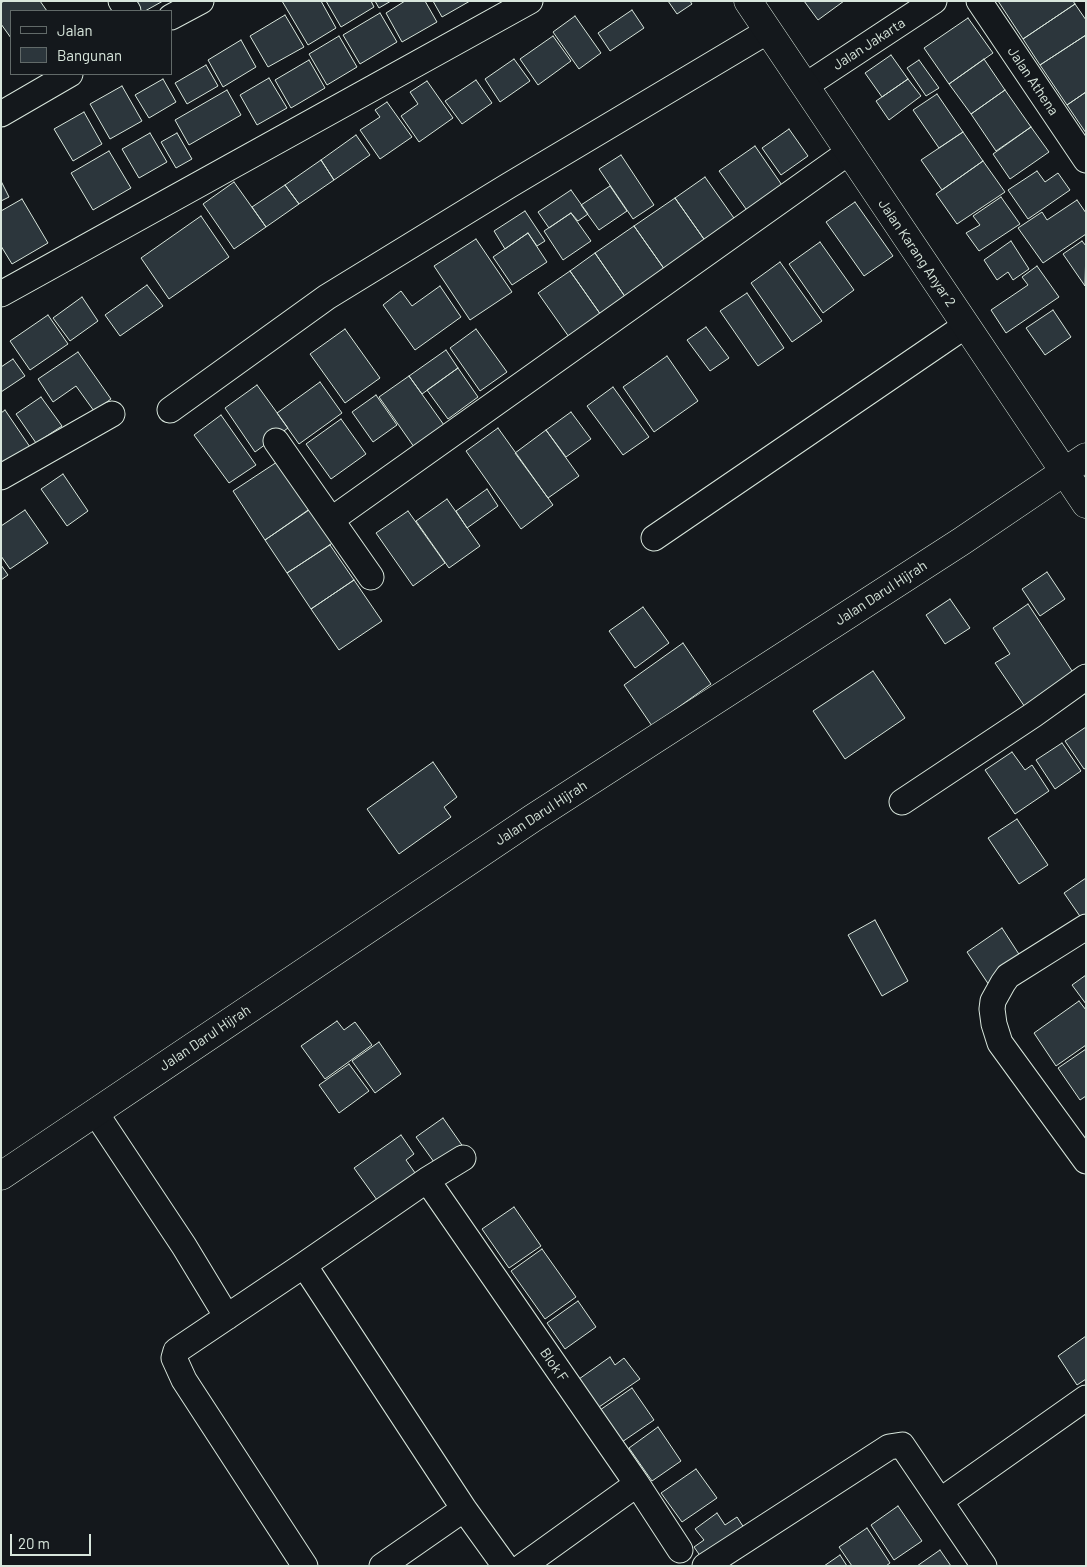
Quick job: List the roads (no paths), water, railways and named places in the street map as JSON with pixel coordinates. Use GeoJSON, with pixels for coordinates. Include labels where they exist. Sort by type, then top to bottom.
{"type":"FeatureCollection","features":[{"type":"Feature","properties":{"kind":"street"},"geometry":{"type":"LineString","coordinates":[[172,16],[201,1]]}},
{"type":"Feature","properties":{"kind":"street"},"geometry":{"type":"LineString","coordinates":[[1,294],[530,1]]}},
{"type":"Feature","properties":{"kind":"street","name":"Jalan Karang Anyar 2"},"geometry":{"type":"LineString","coordinates":[[748,1],[965,326],[1075,464],[1086,504]]}},
{"type":"Feature","properties":{"kind":"street","name":"Jalan Jakarta"},"geometry":{"type":"LineString","coordinates":[[805,86],[934,1]]}},
{"type":"Feature","properties":{"kind":"street","name":"Jalan Athena"},"geometry":{"type":"LineString","coordinates":[[979,1],[1086,160]]}},
{"type":"Feature","properties":{"kind":"street"},"geometry":{"type":"LineString","coordinates":[[170,410],[327,297],[508,186],[768,31]]}},
{"type":"Feature","properties":{"kind":"street"},"geometry":{"type":"LineString","coordinates":[[1,114],[68,75]]}},
{"type":"Feature","properties":{"kind":"street"},"geometry":{"type":"LineString","coordinates":[[332,520],[849,152]]}},
{"type":"Feature","properties":{"kind":"street"},"geometry":{"type":"LineString","coordinates":[[654,538],[965,326]]}},
{"type":"Feature","properties":{"kind":"street"},"geometry":{"type":"LineString","coordinates":[[1,477],[112,414]]}},
{"type":"Feature","properties":{"kind":"street"},"geometry":{"type":"LineString","coordinates":[[276,441],[371,577]]}},
{"type":"Feature","properties":{"kind":"street","name":"Jalan Darul Hijrah"},"geometry":{"type":"LineString","coordinates":[[1,1176],[533,818],[962,541],[1075,464]]}},
{"type":"Feature","properties":{"kind":"street"},"geometry":{"type":"LineString","coordinates":[[902,802],[1086,678]]}},
{"type":"Feature","properties":{"kind":"street"},"geometry":{"type":"LineString","coordinates":[[1086,928],[1008,976],[993,1001],[992,1009],[1000,1043],[1086,1161]]}},
{"type":"Feature","properties":{"kind":"street"},"geometry":{"type":"LineString","coordinates":[[95,1112],[184,1246],[227,1317]]}},
{"type":"Feature","properties":{"kind":"street"},"geometry":{"type":"LineString","coordinates":[[305,1566],[184,1380],[174,1358],[176,1351],[427,1180],[463,1158]]}},
{"type":"Feature","properties":{"kind":"street","name":"Blok F"},"geometry":{"type":"LineString","coordinates":[[427,1180],[637,1484],[680,1550]]}},
{"type":"Feature","properties":{"kind":"street"},"geometry":{"type":"LineString","coordinates":[[304,1265],[464,1509],[505,1566]]}},
{"type":"Feature","properties":{"kind":"street"},"geometry":{"type":"LineString","coordinates":[[940,1501],[1086,1398]]}},
{"type":"Feature","properties":{"kind":"street"},"geometry":{"type":"LineString","coordinates":[[705,1566],[889,1447],[902,1445],[984,1566]]}},
{"type":"Feature","properties":{"kind":"street"},"geometry":{"type":"LineString","coordinates":[[524,1566],[637,1484]]}},
{"type":"Feature","properties":{"kind":"street"},"geometry":{"type":"LineString","coordinates":[[382,1566],[464,1509]]}}]}
